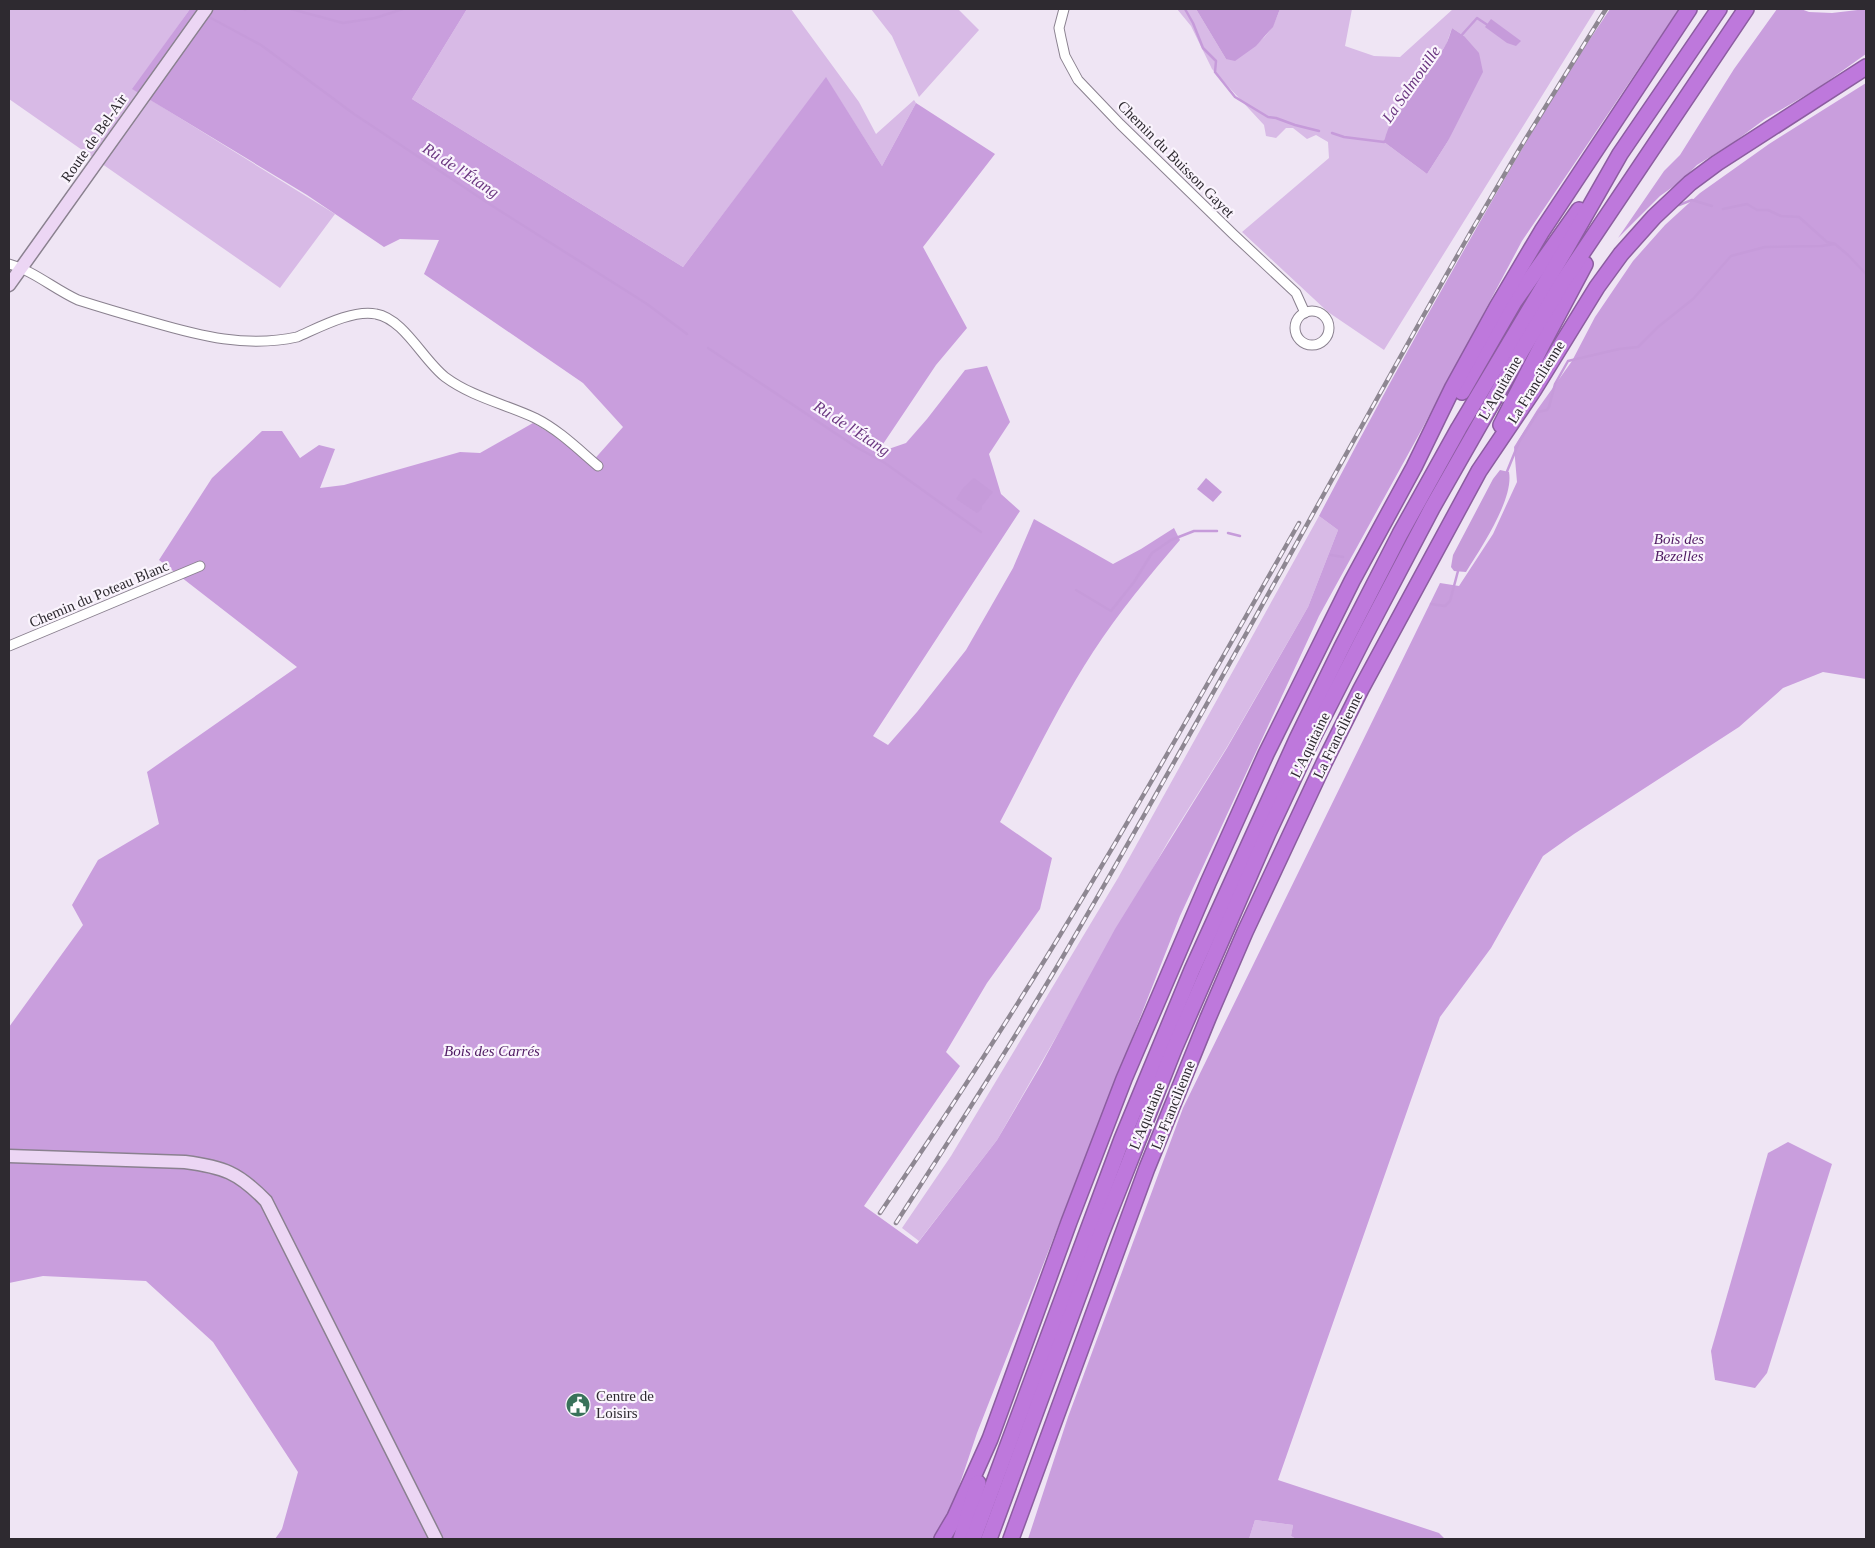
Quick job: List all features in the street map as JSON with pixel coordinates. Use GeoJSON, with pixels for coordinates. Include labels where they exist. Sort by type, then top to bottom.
{"type":"FeatureCollection","features":[{"type":"Feature","properties":{"kind":"highway"},"geometry":{"type":"LineString","coordinates":[[961,1539],[990,1438],[1120,1088],[1266,754],[1352,582],[1414,467],[1453,387],[1520,267],[1689,9]]}},
{"type":"Feature","properties":{"kind":"highway","name":"L'Aquitaine"},"geometry":{"type":"LineString","coordinates":[[973,1539],[1122,1139],[1192,970],[1276,782],[1342,647],[1425,488],[1620,154],[1720,9]]}},
{"type":"Feature","properties":{"kind":"highway","name":"L'Aquitaine"},"geometry":{"type":"LineString","coordinates":[[988,1539],[1124,1173],[1174,1049],[1272,824],[1362,639],[1432,508],[1562,283],[1746,9]]}},
{"type":"Feature","properties":{"kind":"highway","name":"La Francilienne"},"geometry":{"type":"LineString","coordinates":[[1011,1539],[1147,1168],[1238,950],[1283,849],[1348,714],[1479,471],[1533,392],[1592,294],[1616,260],[1648,223],[1678,194],[1710,168],[1866,67]]}},
{"type":"Feature","properties":{"kind":"highway"},"geometry":{"type":"LineString","coordinates":[[1414,467],[1532,275],[1620,154]]}},
{"type":"Feature","properties":{"kind":"highway"},"geometry":{"type":"LineString","coordinates":[[1479,471],[1514,398],[1614,206]]}},
{"type":"Feature","properties":{"kind":"highway"},"geometry":{"type":"LineString","coordinates":[[942,1539],[990,1438]]}},
{"type":"Feature","properties":{"kind":"main road","name":"Route de Bel-Air"},"geometry":{"type":"LineString","coordinates":[[9,285],[15,266],[206,9]]}},
{"type":"Feature","properties":{"kind":"main road"},"geometry":{"type":"LineString","coordinates":[[9,1156],[184,1162],[224,1169],[252,1186],[266,1201],[436,1539]]}},
{"type":"Feature","properties":{"kind":"street","name":"Chemin du Buisson Gayet"},"geometry":{"type":"LineString","coordinates":[[1064,9],[1059,28],[1065,56],[1078,80],[1296,293],[1305,312]]}},
{"type":"Feature","properties":{"kind":"street"},"geometry":{"type":"LineString","coordinates":[[15,266],[63,294],[78,300],[183,331],[223,340],[262,342],[286,340],[358,313],[382,315],[400,328],[446,377],[475,394],[554,428],[598,466]]}},
{"type":"Feature","properties":{"kind":"street","name":"Chemin du Poteau Blanc"},"geometry":{"type":"LineString","coordinates":[[9,646],[200,566]]}},
{"type":"Feature","properties":{"kind":"shaded area"},"geometry":{"type":"Polygon","coordinates":[[[9,9],[190,9],[133,89],[335,214],[280,288],[9,99],[9,9]]]}},
{"type":"Feature","properties":{"kind":"shaded area"},"geometry":{"type":"Polygon","coordinates":[[[467,9],[791,9],[859,102],[876,134],[914,100],[916,103],[882,166],[826,78],[683,267],[412,99],[467,9]]]}},
{"type":"Feature","properties":{"kind":"shaded area"},"geometry":{"type":"Polygon","coordinates":[[[871,9],[958,9],[979,30],[919,97],[892,36],[871,9]]]}},
{"type":"Feature","properties":{"kind":"shaded area"},"geometry":{"type":"Polygon","coordinates":[[[1177,9],[1196,9],[1226,59],[1254,46],[1266,36],[1276,20],[1280,9],[1352,9],[1345,46],[1374,56],[1400,57],[1453,9],[1596,9],[1384,350],[1328,312],[1242,232],[1329,158],[1328,142],[1316,135],[1307,139],[1293,128],[1286,128],[1276,138],[1266,136],[1264,125],[1212,69],[1191,26],[1177,9]],[[1452,28],[1446,45],[1410,93],[1384,142],[1427,174],[1448,141],[1452,131],[1464,36],[1452,28]]]}},
{"type":"Feature","properties":{"kind":"shaded area"},"geometry":{"type":"Polygon","coordinates":[[[1196,9],[1280,9],[1273,27],[1256,46],[1235,61],[1226,59],[1196,9]]]}},
{"type":"Feature","properties":{"kind":"shaded area"},"geometry":{"type":"Polygon","coordinates":[[[1491,19],[1521,41],[1516,46],[1507,43],[1485,27],[1491,19]]]}},
{"type":"Feature","properties":{"kind":"shaded area"},"geometry":{"type":"Polygon","coordinates":[[[1452,28],[1464,36],[1479,53],[1483,72],[1448,141],[1427,174],[1384,142],[1388,129],[1402,104],[1445,46],[1452,28]]]}},
{"type":"Feature","properties":{"kind":"shaded area"},"geometry":{"type":"Polygon","coordinates":[[[1500,470],[1509,472],[1509,483],[1502,509],[1488,537],[1466,572],[1454,571],[1451,567],[1453,555],[1493,479],[1500,470]]]}},
{"type":"Feature","properties":{"kind":"shaded area"},"geometry":{"type":"Polygon","coordinates":[[[974,478],[993,492],[982,506],[982,509],[977,513],[956,499],[963,488],[974,478]]]}},
{"type":"Feature","properties":{"kind":"shaded area"},"geometry":{"type":"Polygon","coordinates":[[[1206,478],[1222,492],[1213,502],[1197,489],[1206,478]]]}},
{"type":"Feature","properties":{"kind":"shaded area"},"geometry":{"type":"Polygon","coordinates":[[[1319,516],[1338,530],[1308,607],[1227,747],[1169,840],[997,1140],[919,1241],[902,1228],[951,1156],[1118,878],[1319,516]]]}},
{"type":"Feature","properties":{"kind":"shaded area"},"geometry":{"type":"Polygon","coordinates":[[[1255,1520],[1293,1525],[1291,1536],[1296,1539],[1249,1539],[1255,1520]]]}},
{"type":"Feature","properties":{"kind":"green space","name":"Bois des Carrés"},"geometry":{"type":"Polygon","coordinates":[[[190,9],[467,9],[412,99],[683,267],[826,77],[882,166],[916,103],[995,154],[923,247],[967,328],[936,365],[877,453],[906,443],[965,370],[987,366],[1010,422],[989,454],[1001,494],[1020,511],[873,736],[888,745],[966,650],[1013,568],[1034,519],[1113,564],[1174,528],[1180,540],[1113,623],[1080,672],[1000,822],[1052,858],[1040,909],[987,983],[946,1052],[960,1066],[864,1206],[917,1244],[997,1140],[1041,1065],[1115,929],[1227,748],[1308,607],[1338,530],[1319,516],[1430,311],[1502,183],[1555,95],[1610,9],[1679,9],[1522,241],[1422,429],[1319,616],[1180,916],[977,1433],[948,1519],[932,1539],[275,1539],[282,1529],[298,1472],[213,1342],[146,1281],[43,1276],[9,1283],[9,1027],[83,925],[72,905],[98,860],[159,824],[147,772],[297,667],[159,560],[212,478],[262,431],[282,431],[300,458],[319,445],[335,449],[320,488],[344,485],[460,452],[480,453],[533,423],[591,463],[623,427],[583,383],[424,274],[439,240],[400,239],[384,247],[307,195],[132,89],[190,9]]]}},
{"type":"Feature","properties":{"kind":"green space"},"geometry":{"type":"Polygon","coordinates":[[[1777,9],[1801,9],[1809,12],[1832,13],[1866,9],[1866,54],[1818,88],[1765,119],[1734,142],[1697,165],[1681,181],[1660,196],[1618,238],[1664,171],[1680,155],[1734,69],[1777,9]]]}},
{"type":"Feature","properties":{"kind":"green space","name":"Bois des Bezelles"},"geometry":{"type":"Polygon","coordinates":[[[1866,83],[1866,679],[1823,672],[1783,688],[1739,727],[1543,856],[1491,948],[1440,1017],[1278,1480],[1439,1533],[1445,1539],[1296,1539],[1291,1536],[1293,1525],[1255,1520],[1249,1539],[1028,1539],[1068,1417],[1183,1108],[1440,583],[1459,586],[1493,534],[1517,482],[1514,447],[1537,410],[1572,361],[1595,317],[1633,261],[1665,225],[1700,193],[1769,144],[1866,83]]]}},
{"type":"Feature","properties":{"kind":"green space"},"geometry":{"type":"Polygon","coordinates":[[[1788,1142],[1832,1164],[1767,1373],[1755,1388],[1715,1380],[1711,1351],[1768,1153],[1788,1142]]]}},
{"type":"Feature","properties":{"kind":"waterway","name":"La Salmouille"},"geometry":{"type":"LineString","coordinates":[[291,9],[343,23],[375,18],[403,9]]}},
{"type":"Feature","properties":{"kind":"waterway","name":"La Salmouille"},"geometry":{"type":"LineString","coordinates":[[1185,9],[1203,48],[1216,61],[1215,72],[1235,97],[1268,117],[1319,131]]}},
{"type":"Feature","properties":{"kind":"waterway","name":"Rû de l'Étang"},"geometry":{"type":"LineString","coordinates":[[209,17],[261,45],[354,114],[494,207],[647,304],[687,334]]}},
{"type":"Feature","properties":{"kind":"waterway","name":"La Salmouille"},"geometry":{"type":"LineString","coordinates":[[1460,37],[1477,18],[1489,26]]}},
{"type":"Feature","properties":{"kind":"waterway","name":"La Salmouille"},"geometry":{"type":"LineString","coordinates":[[1332,133],[1344,137],[1385,141]]}},
{"type":"Feature","properties":{"kind":"waterway","name":"La Salmouille"},"geometry":{"type":"LineString","coordinates":[[1679,205],[1692,200],[1712,206]]}},
{"type":"Feature","properties":{"kind":"waterway","name":"La Salmouille"},"geometry":{"type":"LineString","coordinates":[[1723,209],[1747,204],[1757,210],[1768,210],[1781,216],[1799,217],[1827,242],[1835,244],[1848,255],[1866,274]]}},
{"type":"Feature","properties":{"kind":"waterway"},"geometry":{"type":"LineString","coordinates":[[1506,474],[1519,442],[1538,412],[1547,410],[1549,407],[1555,384],[1568,361],[1619,349],[1638,347],[1658,327],[1693,299],[1731,256],[1765,247],[1835,244]]}},
{"type":"Feature","properties":{"kind":"waterway","name":"Rû de l'Étang"},"geometry":{"type":"LineString","coordinates":[[708,348],[856,447],[885,463],[981,532]]}},
{"type":"Feature","properties":{"kind":"waterway","name":"Rû de l'Étang"},"geometry":{"type":"LineString","coordinates":[[1076,590],[1111,611],[1134,582],[1152,553],[1171,540],[1194,531],[1217,531]]}},
{"type":"Feature","properties":{"kind":"waterway","name":"Rû de l'Étang"},"geometry":{"type":"LineString","coordinates":[[1228,533],[1240,536]]}},
{"type":"Feature","properties":{"kind":"waterway"},"geometry":{"type":"LineString","coordinates":[[1331,555],[1343,557]]}},
{"type":"Feature","properties":{"kind":"waterway"},"geometry":{"type":"LineString","coordinates":[[1431,604],[1445,606],[1450,601],[1458,571]]}},
{"type":"Feature","properties":{"kind":"railway"},"geometry":{"type":"LineString","coordinates":[[896,1223],[1058,965],[1469,235],[1606,9]]}},
{"type":"Feature","properties":{"kind":"railway"},"geometry":{"type":"LineString","coordinates":[[880,1213],[944,1118],[1079,904],[1299,523]]}},
{"type":"Feature","properties":{"kind":"place","name":"Centre de Loisirs"},"geometry":{"type":"Point","coordinates":[578,1405]}}]}
